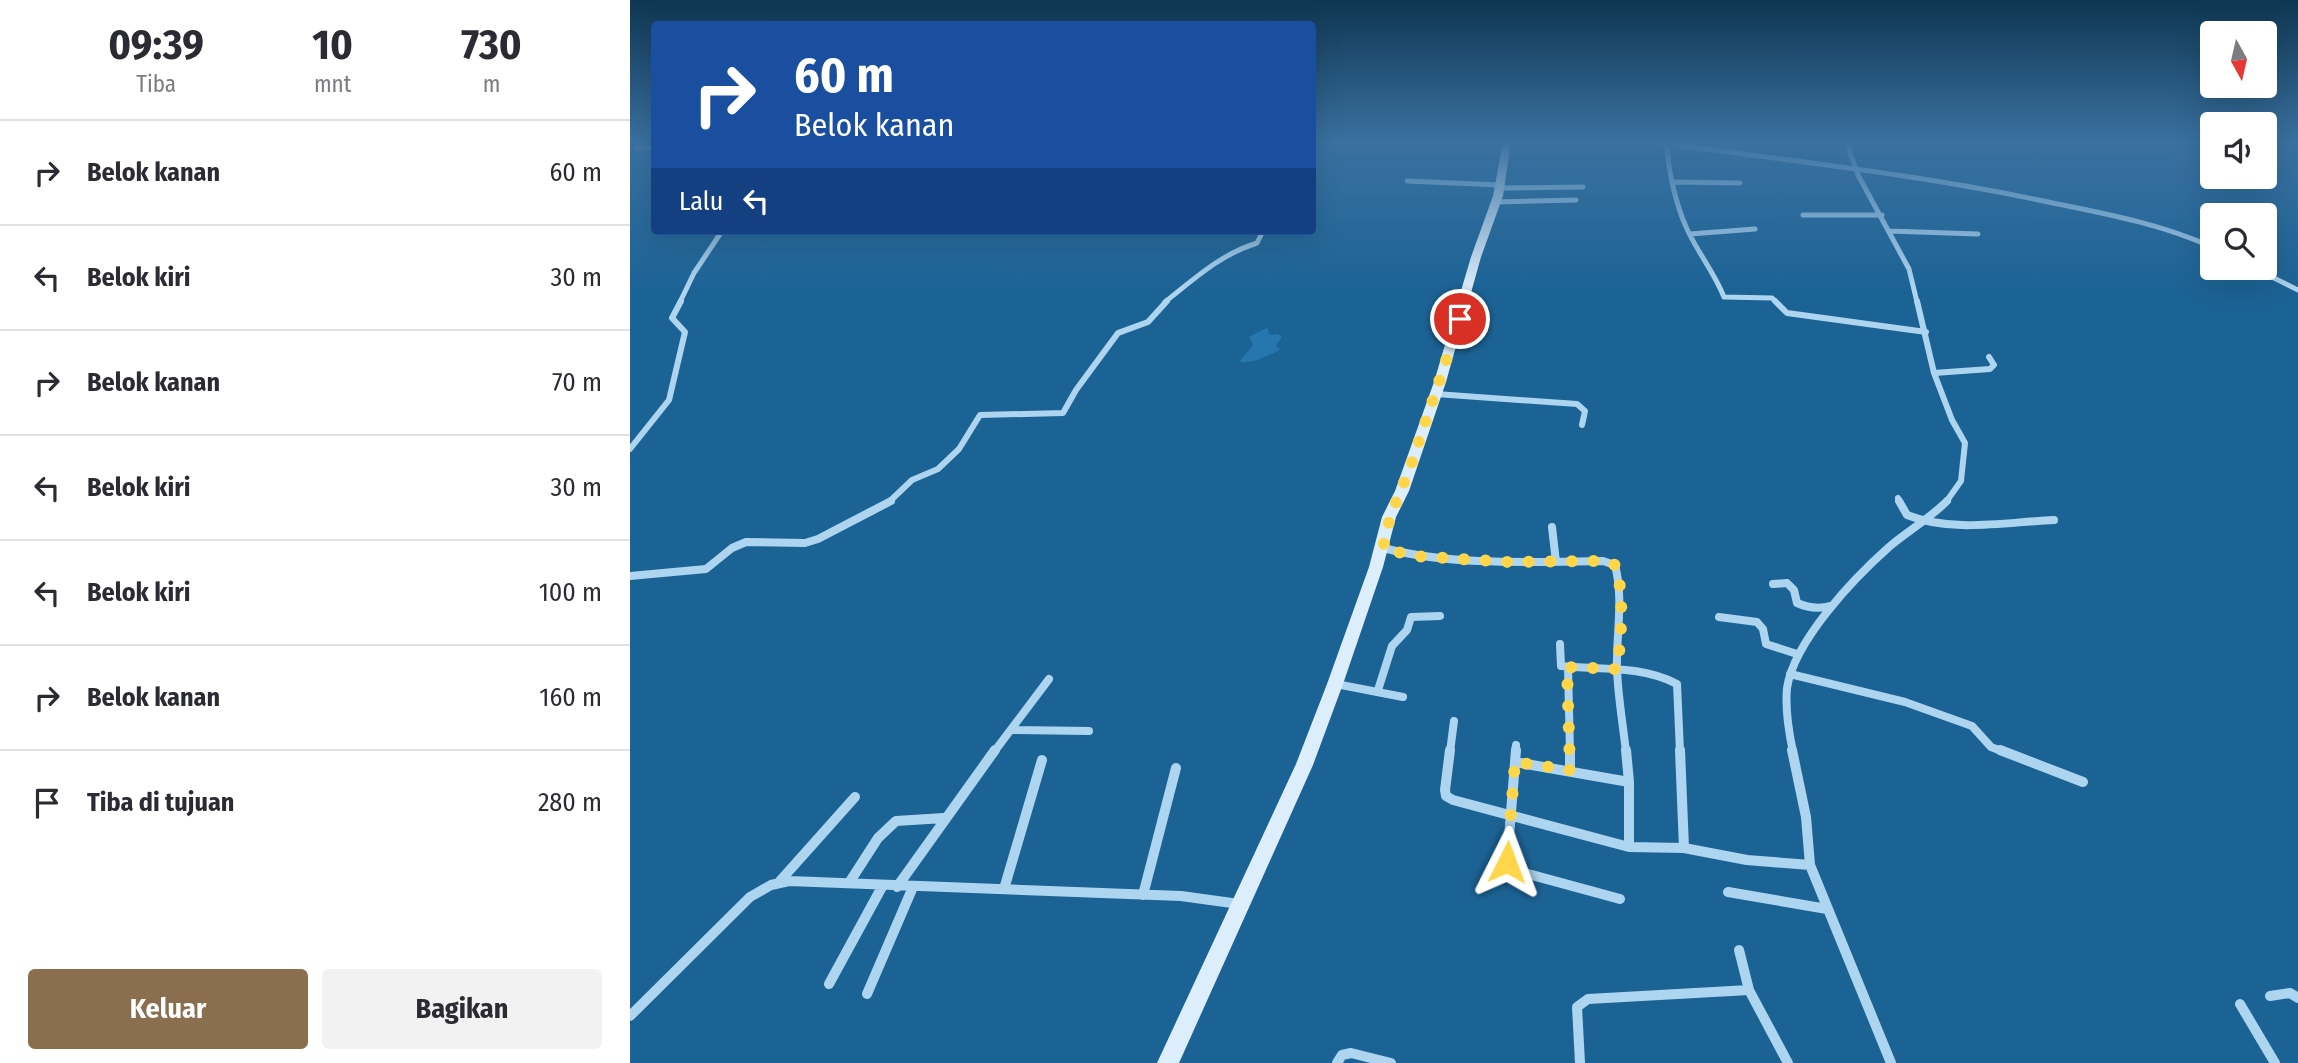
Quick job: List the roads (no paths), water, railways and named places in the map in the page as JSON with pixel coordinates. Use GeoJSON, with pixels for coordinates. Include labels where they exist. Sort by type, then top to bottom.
{"type":"FeatureCollection","features":[{"type":"Feature","properties":{"kind":"street"},"geometry":{"type":"LineString","coordinates":[[1486,191],[1576,200]]}},
{"type":"Feature","properties":{"kind":"street"},"geometry":{"type":"LineString","coordinates":[[1498,192],[1522,191]]}},
{"type":"Feature","properties":{"kind":"street"},"geometry":{"type":"LineString","coordinates":[[1677,191],[1689,234],[1715,274],[1724,297],[1772,298],[1787,313],[1926,332]]}},
{"type":"Feature","properties":{"kind":"street"},"geometry":{"type":"LineString","coordinates":[[1868,191],[1909,269],[1934,373],[1952,419],[1965,443],[1961,481],[1954,494],[1925,521],[1889,547],[1832,606],[1797,654],[1787,689],[1787,719],[1806,817],[1810,865],[1891,1063]]}},
{"type":"Feature","properties":{"kind":"street"},"geometry":{"type":"LineString","coordinates":[[1996,191],[2159,228],[2200,243]]}},
{"type":"Feature","properties":{"kind":"street"},"geometry":{"type":"LineString","coordinates":[[1171,1060],[1239,904],[1304,765],[1335,684],[1383,548],[1390,517],[1402,491],[1436,394],[1498,192]]}},
{"type":"Feature","properties":{"kind":"street"},"geometry":{"type":"LineString","coordinates":[[1802,215],[1882,215]]}},
{"type":"Feature","properties":{"kind":"street"},"geometry":{"type":"LineString","coordinates":[[1689,234],[1755,229]]}},
{"type":"Feature","properties":{"kind":"street"},"geometry":{"type":"LineString","coordinates":[[1889,231],[1978,234]]}},
{"type":"Feature","properties":{"kind":"street"},"geometry":{"type":"LineString","coordinates":[[630,449],[669,400],[685,332],[673,318],[694,273],[719,235]]}},
{"type":"Feature","properties":{"kind":"street"},"geometry":{"type":"LineString","coordinates":[[630,576],[706,569],[732,548],[746,542],[812,541],[886,505],[912,480],[938,469],[959,449],[980,415],[1063,413],[1076,390],[1118,333],[1148,322],[1165,302],[1186,284],[1235,250],[1257,243],[1261,235]]}},
{"type":"Feature","properties":{"kind":"street"},"geometry":{"type":"LineString","coordinates":[[2277,280],[2298,290]]}},
{"type":"Feature","properties":{"kind":"street"},"geometry":{"type":"LineString","coordinates":[[1934,373],[1990,369],[1994,365],[1989,357]]}},
{"type":"Feature","properties":{"kind":"street"},"geometry":{"type":"LineString","coordinates":[[1436,394],[1577,404],[1585,411],[1583,425]]}},
{"type":"Feature","properties":{"kind":"street"},"geometry":{"type":"LineString","coordinates":[[1898,498],[1907,516],[1925,521],[1965,524],[2054,520]]}},
{"type":"Feature","properties":{"kind":"street"},"geometry":{"type":"LineString","coordinates":[[1552,527],[1556,562]]}},
{"type":"Feature","properties":{"kind":"street"},"geometry":{"type":"LineString","coordinates":[[1383,548],[1413,556],[1518,563],[1604,561],[1615,565],[1619,580],[1620,632],[1617,669],[1629,782],[1629,847]]}},
{"type":"Feature","properties":{"kind":"street"},"geometry":{"type":"LineString","coordinates":[[1773,584],[1787,583],[1794,590],[1797,603],[1803,607],[1818,609],[1832,606]]}},
{"type":"Feature","properties":{"kind":"street"},"geometry":{"type":"LineString","coordinates":[[1378,690],[1392,646],[1407,630],[1411,617],[1440,616]]}},
{"type":"Feature","properties":{"kind":"street"},"geometry":{"type":"LineString","coordinates":[[1718,617],[1758,622],[1763,629],[1766,644],[1797,654]]}},
{"type":"Feature","properties":{"kind":"street"},"geometry":{"type":"LineString","coordinates":[[1560,643],[1561,666],[1617,669],[1664,678],[1677,684],[1684,848]]}},
{"type":"Feature","properties":{"kind":"street"},"geometry":{"type":"LineString","coordinates":[[1567,667],[1570,770]]}},
{"type":"Feature","properties":{"kind":"street"},"geometry":{"type":"LineString","coordinates":[[1790,674],[1917,706],[1976,727],[1991,747],[2083,782]]}},
{"type":"Feature","properties":{"kind":"street"},"geometry":{"type":"LineString","coordinates":[[897,887],[944,818],[1049,679]]}},
{"type":"Feature","properties":{"kind":"street"},"geometry":{"type":"LineString","coordinates":[[1335,684],[1378,690],[1403,697]]}},
{"type":"Feature","properties":{"kind":"street"},"geometry":{"type":"LineString","coordinates":[[1454,721],[1446,796],[1629,847],[1684,848],[1747,860],[1810,865]]}},
{"type":"Feature","properties":{"kind":"street"},"geometry":{"type":"LineString","coordinates":[[1012,730],[1089,731]]}},
{"type":"Feature","properties":{"kind":"street"},"geometry":{"type":"LineString","coordinates":[[1516,745],[1507,862],[1510,869],[1620,899]]}},
{"type":"Feature","properties":{"kind":"street"},"geometry":{"type":"LineString","coordinates":[[1004,889],[1042,761]]}},
{"type":"Feature","properties":{"kind":"street"},"geometry":{"type":"LineString","coordinates":[[1515,762],[1629,782]]}},
{"type":"Feature","properties":{"kind":"street"},"geometry":{"type":"LineString","coordinates":[[1143,895],[1176,768]]}},
{"type":"Feature","properties":{"kind":"street"},"geometry":{"type":"LineString","coordinates":[[780,881],[855,797]]}},
{"type":"Feature","properties":{"kind":"street"},"geometry":{"type":"LineString","coordinates":[[849,883],[886,828],[896,821],[944,818]]}},
{"type":"Feature","properties":{"kind":"street"},"geometry":{"type":"LineString","coordinates":[[630,1016],[750,897],[780,881],[1181,896],[1239,904]]}},
{"type":"Feature","properties":{"kind":"street"},"geometry":{"type":"LineString","coordinates":[[829,984],[883,885]]}},
{"type":"Feature","properties":{"kind":"street"},"geometry":{"type":"LineString","coordinates":[[867,994],[913,887]]}},
{"type":"Feature","properties":{"kind":"street"},"geometry":{"type":"LineString","coordinates":[[1728,892],[1827,909]]}},
{"type":"Feature","properties":{"kind":"street"},"geometry":{"type":"LineString","coordinates":[[1739,950],[1749,990],[1788,1063]]}},
{"type":"Feature","properties":{"kind":"street"},"geometry":{"type":"LineString","coordinates":[[1580,1063],[1577,1007],[1588,999],[1749,990]]}},
{"type":"Feature","properties":{"kind":"street"},"geometry":{"type":"LineString","coordinates":[[2270,996],[2290,993],[2298,998]]}},
{"type":"Feature","properties":{"kind":"street"},"geometry":{"type":"LineString","coordinates":[[2240,1004],[2275,1063]]}},
{"type":"Feature","properties":{"kind":"street"},"geometry":{"type":"LineString","coordinates":[[1337,1063],[1342,1055],[1351,1053],[1391,1063]]}}]}
